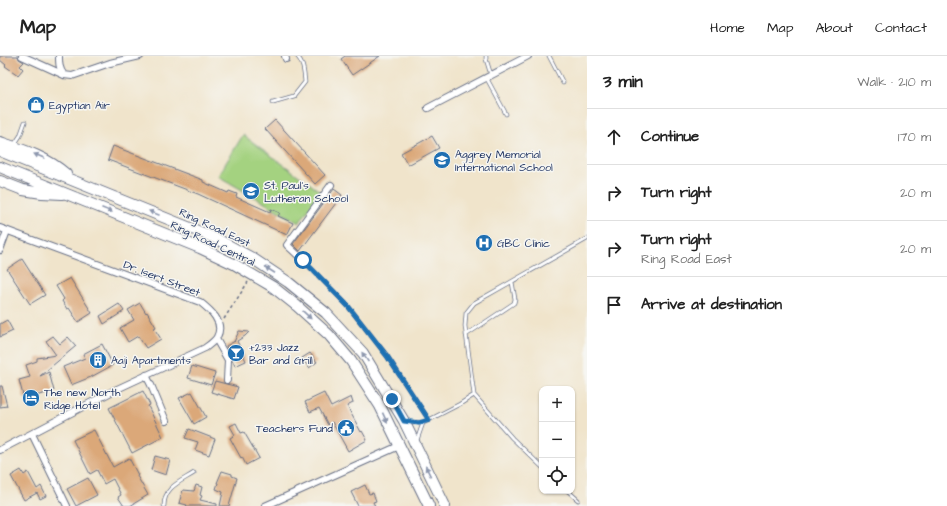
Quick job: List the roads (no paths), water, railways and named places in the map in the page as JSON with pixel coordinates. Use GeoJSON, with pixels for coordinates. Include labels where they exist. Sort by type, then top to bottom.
{"type":"FeatureCollection","features":[{"type":"Feature","properties":{"kind":"main road"},"geometry":{"type":"LineString","coordinates":[[0,142],[43,158],[55,165],[70,179]]}},
{"type":"Feature","properties":{"kind":"main road"},"geometry":{"type":"LineString","coordinates":[[0,151],[70,179]]}},
{"type":"Feature","properties":{"kind":"main road","name":"Ring Road Central"},"geometry":{"type":"LineString","coordinates":[[0,167],[200,248],[253,275],[297,306],[329,335],[351,361],[380,406],[429,506]]}},
{"type":"Feature","properties":{"kind":"main road","name":"Ring Road East"},"geometry":{"type":"LineString","coordinates":[[70,179],[215,238],[252,258],[288,282],[326,313],[363,353],[404,421],[444,503]]}},
{"type":"Feature","properties":{"kind":"main road"},"geometry":{"type":"LineString","coordinates":[[0,181],[23,190],[71,195]]}},
{"type":"Feature","properties":{"kind":"main road"},"geometry":{"type":"LineString","coordinates":[[429,506],[444,503]]}},
{"type":"Feature","properties":{"kind":"street"},"geometry":{"type":"LineString","coordinates":[[22,56],[64,75],[72,76],[110,63],[140,56]]}},
{"type":"Feature","properties":{"kind":"street"},"geometry":{"type":"LineString","coordinates":[[59,56],[59,67],[64,75]]}},
{"type":"Feature","properties":{"kind":"street"},"geometry":{"type":"LineString","coordinates":[[428,108],[528,56]]}},
{"type":"Feature","properties":{"kind":"street"},"geometry":{"type":"LineString","coordinates":[[303,260],[287,245],[331,185]]}},
{"type":"Feature","properties":{"kind":"street","name":"Dr. Isert Street"},"geometry":{"type":"LineString","coordinates":[[0,228],[200,302],[210,310],[217,319],[219,328],[216,339]]}},
{"type":"Feature","properties":{"kind":"street"},"geometry":{"type":"LineString","coordinates":[[0,250],[7,230]]}},
{"type":"Feature","properties":{"kind":"street"},"geometry":{"type":"LineString","coordinates":[[0,450],[146,375],[205,348],[216,339],[228,360],[227,380]]}},
{"type":"Feature","properties":{"kind":"street"},"geometry":{"type":"LineString","coordinates":[[146,375],[166,421]]}},
{"type":"Feature","properties":{"kind":"street"},"geometry":{"type":"LineString","coordinates":[[32,434],[67,506]]}},
{"type":"Feature","properties":{"kind":"street"},"geometry":{"type":"LineString","coordinates":[[265,506],[399,446]]}},
{"type":"Feature","properties":{"kind":"lane"},"geometry":{"type":"LineString","coordinates":[[273,102],[294,96],[304,82],[303,69],[298,56]]}},
{"type":"Feature","properties":{"kind":"lane"},"geometry":{"type":"LineString","coordinates":[[486,56],[489,76],[506,114]]}},
{"type":"Feature","properties":{"kind":"lane"},"geometry":{"type":"LineString","coordinates":[[549,56],[563,83]]}},
{"type":"Feature","properties":{"kind":"lane"},"geometry":{"type":"LineString","coordinates":[[13,146],[20,136],[25,122]]}},
{"type":"Feature","properties":{"kind":"lane"},"geometry":{"type":"LineString","coordinates":[[539,464],[512,438],[474,395],[466,335],[466,313],[474,303],[587,239]]}},
{"type":"Feature","properties":{"kind":"lane"},"geometry":{"type":"LineString","coordinates":[[303,260],[348,306],[387,356],[429,420]]}},
{"type":"Feature","properties":{"kind":"lane"},"geometry":{"type":"LineString","coordinates":[[466,335],[514,303],[515,299],[512,282]]}},
{"type":"Feature","properties":{"kind":"lane"},"geometry":{"type":"LineString","coordinates":[[404,421],[423,423],[474,395]]}},
{"type":"Feature","properties":{"kind":"lane"},"geometry":{"type":"LineString","coordinates":[[415,445],[423,423]]}},
{"type":"Feature","properties":{"kind":"lane"},"geometry":{"type":"LineString","coordinates":[[164,506],[164,499],[168,490],[194,473]]}},
{"type":"Feature","properties":{"kind":"lane"},"geometry":{"type":"LineString","coordinates":[[571,494],[578,500]]}},
{"type":"Feature","properties":{"kind":"place","name":"Egyptian Air"},"geometry":{"type":"Point","coordinates":[36,105]}},
{"type":"Feature","properties":{"kind":"place","name":"Aggrey Memorial International School"},"geometry":{"type":"Point","coordinates":[442,160]}},
{"type":"Feature","properties":{"kind":"place","name":"St. Paul's Lutheran School"},"geometry":{"type":"Point","coordinates":[251,191]}},
{"type":"Feature","properties":{"kind":"place","name":"GBC Clinic"},"geometry":{"type":"Point","coordinates":[484,243]}},
{"type":"Feature","properties":{"kind":"place","name":"+233 Jazz Bar and Grill"},"geometry":{"type":"Point","coordinates":[236,353]}},
{"type":"Feature","properties":{"kind":"place","name":"Aaji Apartments"},"geometry":{"type":"Point","coordinates":[98,360]}},
{"type":"Feature","properties":{"kind":"place","name":"The new North Ridge Hotel"},"geometry":{"type":"Point","coordinates":[31,398]}},
{"type":"Feature","properties":{"kind":"place","name":"Teachers Fund"},"geometry":{"type":"Point","coordinates":[346,428]}}]}
